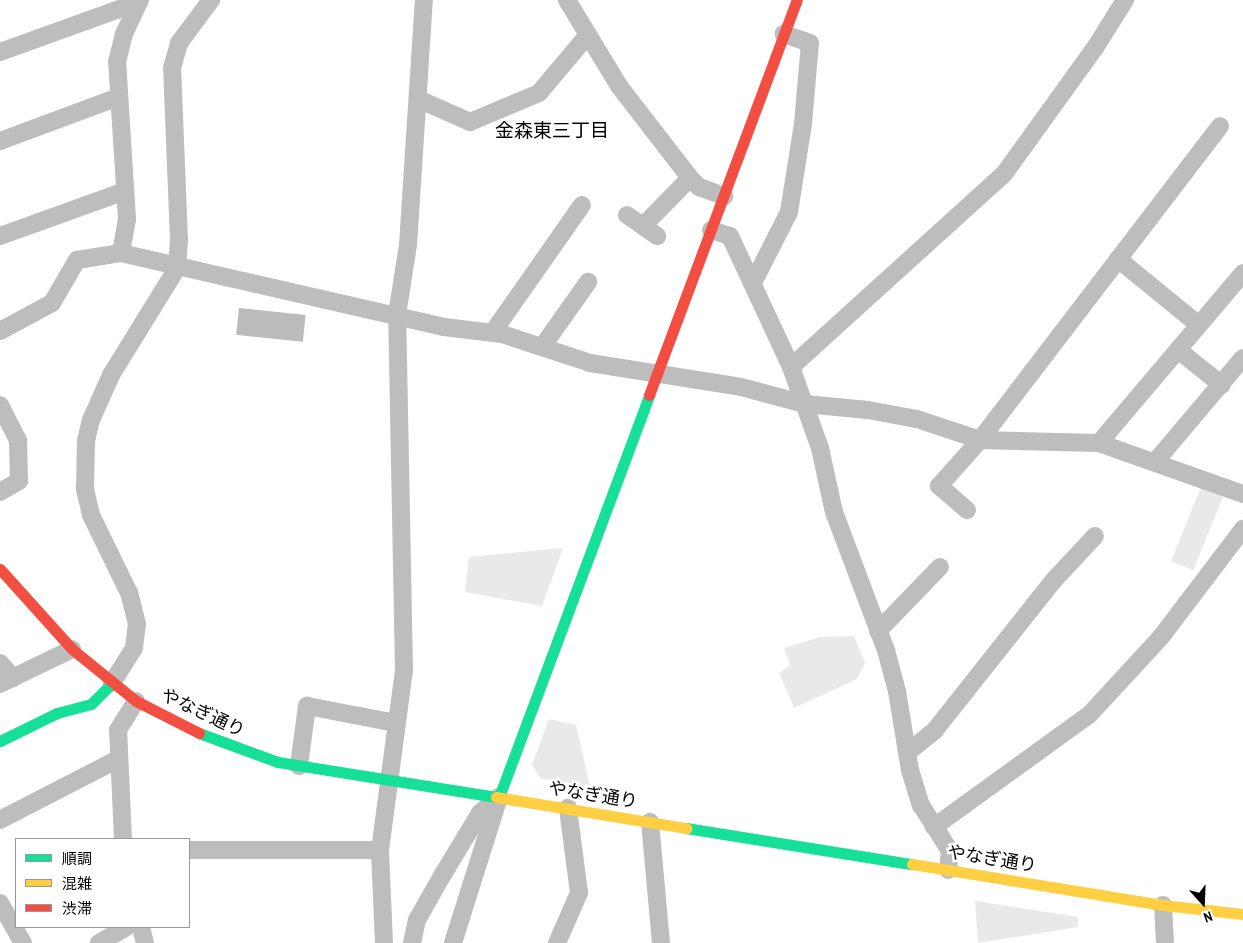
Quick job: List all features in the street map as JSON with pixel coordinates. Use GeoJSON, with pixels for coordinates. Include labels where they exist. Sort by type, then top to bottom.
{"type":"FeatureCollection","features":[{"type":"Feature","properties":{"kind":"street"},"geometry":{"type":"LineString","coordinates":[[0,740],[57,713],[91,704],[112,683],[134,648],[136,624],[129,592],[91,515],[85,488],[86,441],[91,420],[111,375],[177,268],[179,240],[172,68],[179,43],[211,0]]}},
{"type":"Feature","properties":{"kind":"street"},"geometry":{"type":"LineString","coordinates":[[384,943],[380,850],[387,780],[404,671],[397,315],[408,245],[424,0]]}},
{"type":"Feature","properties":{"kind":"street"},"geometry":{"type":"LineString","coordinates":[[567,0],[618,86],[690,178],[699,187],[724,196]]}},
{"type":"Feature","properties":{"kind":"street"},"geometry":{"type":"LineString","coordinates":[[453,943],[467,891],[499,797],[797,0]]}},
{"type":"Feature","properties":{"kind":"street"},"geometry":{"type":"LineString","coordinates":[[791,367],[1004,174],[1095,48],[1125,0]]}},
{"type":"Feature","properties":{"kind":"street"},"geometry":{"type":"LineString","coordinates":[[121,253],[127,219],[116,62],[124,34],[140,1]]}},
{"type":"Feature","properties":{"kind":"street"},"geometry":{"type":"LineString","coordinates":[[0,52],[140,1]]}},
{"type":"Feature","properties":{"kind":"street"},"geometry":{"type":"LineString","coordinates":[[754,281],[789,212],[803,124],[810,43],[784,34]]}},
{"type":"Feature","properties":{"kind":"street"},"geometry":{"type":"LineString","coordinates":[[418,99],[470,122],[539,93],[587,36]]}},
{"type":"Feature","properties":{"kind":"street"},"geometry":{"type":"LineString","coordinates":[[0,142],[118,98]]}},
{"type":"Feature","properties":{"kind":"street"},"geometry":{"type":"LineString","coordinates":[[967,510],[939,486],[980,440],[1220,126]]}},
{"type":"Feature","properties":{"kind":"street"},"geometry":{"type":"LineString","coordinates":[[643,226],[690,178]]}},
{"type":"Feature","properties":{"kind":"street"},"geometry":{"type":"LineString","coordinates":[[0,236],[125,190]]}},
{"type":"Feature","properties":{"kind":"street"},"geometry":{"type":"LineString","coordinates":[[493,332],[582,205]]}},
{"type":"Feature","properties":{"kind":"street"},"geometry":{"type":"LineString","coordinates":[[627,215],[657,236]]}},
{"type":"Feature","properties":{"kind":"street"},"geometry":{"type":"LineString","coordinates":[[711,230],[730,236],[754,281],[805,404],[820,448],[834,512],[878,631],[897,691],[907,753],[921,805],[950,851],[948,870]]}},
{"type":"Feature","properties":{"kind":"street"},"geometry":{"type":"LineString","coordinates":[[0,331],[52,303],[77,260],[121,253],[177,268],[397,315],[444,327],[493,332],[590,363],[741,387],[805,404],[868,410],[917,419],[980,440],[1099,442],[1243,494]]}},
{"type":"Feature","properties":{"kind":"street"},"geometry":{"type":"LineString","coordinates":[[1118,259],[1199,324]]}},
{"type":"Feature","properties":{"kind":"street"},"geometry":{"type":"LineString","coordinates":[[1099,442],[1243,273]]}},
{"type":"Feature","properties":{"kind":"street"},"geometry":{"type":"LineString","coordinates":[[542,347],[588,282]]}},
{"type":"Feature","properties":{"kind":"street"},"geometry":{"type":"LineString","coordinates":[[1178,350],[1222,384]]}},
{"type":"Feature","properties":{"kind":"street"},"geometry":{"type":"LineString","coordinates":[[1155,462],[1243,358]]}},
{"type":"Feature","properties":{"kind":"street"},"geometry":{"type":"LineString","coordinates":[[0,405],[18,440],[19,481],[0,492]]}},
{"type":"Feature","properties":{"kind":"street"},"geometry":{"type":"LineString","coordinates":[[934,827],[1089,715],[1161,637],[1243,529]]}},
{"type":"Feature","properties":{"kind":"street"},"geometry":{"type":"LineString","coordinates":[[907,753],[934,730],[1054,580],[1095,536]]}},
{"type":"Feature","properties":{"kind":"street"},"geometry":{"type":"LineString","coordinates":[[878,631],[940,567]]}},
{"type":"Feature","properties":{"kind":"street","name":"やなぎ通り"},"geometry":{"type":"LineString","coordinates":[[0,569],[72,649],[136,701],[216,742],[299,766],[1163,905],[1243,914]]}},
{"type":"Feature","properties":{"kind":"street"},"geometry":{"type":"LineString","coordinates":[[0,663],[6,681],[72,649]]}},
{"type":"Feature","properties":{"kind":"street"},"geometry":{"type":"LineString","coordinates":[[123,838],[118,730],[136,701]]}},
{"type":"Feature","properties":{"kind":"street"},"geometry":{"type":"LineString","coordinates":[[299,766],[307,706],[396,724]]}},
{"type":"Feature","properties":{"kind":"street"},"geometry":{"type":"LineString","coordinates":[[0,820],[118,759]]}},
{"type":"Feature","properties":{"kind":"street"},"geometry":{"type":"LineString","coordinates":[[412,943],[417,920],[480,813],[499,797]]}},
{"type":"Feature","properties":{"kind":"street"},"geometry":{"type":"LineString","coordinates":[[557,943],[578,893],[568,808]]}},
{"type":"Feature","properties":{"kind":"street"},"geometry":{"type":"LineString","coordinates":[[650,822],[661,943]]}},
{"type":"Feature","properties":{"kind":"street"},"geometry":{"type":"LineString","coordinates":[[190,850],[380,850]]}},
{"type":"Feature","properties":{"kind":"street"},"geometry":{"type":"LineString","coordinates":[[437,886],[467,891]]}},
{"type":"Feature","properties":{"kind":"street"},"geometry":{"type":"LineString","coordinates":[[1163,905],[1165,943]]}},
{"type":"Feature","properties":{"kind":"street"},"geometry":{"type":"LineString","coordinates":[[5,907],[22,943]]}},
{"type":"Feature","properties":{"kind":"street"},"geometry":{"type":"LineString","coordinates":[[98,943],[126,928]]}},
{"type":"Feature","properties":{"kind":"street"},"geometry":{"type":"LineString","coordinates":[[141,928],[145,943]]}},
{"type":"Feature","properties":{"kind":"shaded area"},"geometry":{"type":"Polygon","coordinates":[[[239,308],[306,315],[303,342],[236,335],[239,308]]]}},
{"type":"Feature","properties":{"kind":"shaded area"},"geometry":{"type":"Polygon","coordinates":[[[1201,487],[1223,496],[1193,570],[1171,561],[1201,487]]]}},
{"type":"Feature","properties":{"kind":"shaded area"},"geometry":{"type":"Polygon","coordinates":[[[563,548],[542,606],[465,592],[469,557],[563,548]]]}},
{"type":"Feature","properties":{"kind":"shaded area"},"geometry":{"type":"Polygon","coordinates":[[[854,636],[865,663],[857,679],[794,708],[779,673],[790,665],[784,648],[820,637],[854,636]]]}},
{"type":"Feature","properties":{"kind":"shaded area"},"geometry":{"type":"Polygon","coordinates":[[[549,719],[576,725],[590,786],[541,779],[532,765],[549,719]]]}},
{"type":"Feature","properties":{"kind":"shaded area"},"geometry":{"type":"Polygon","coordinates":[[[975,901],[1078,917],[1078,927],[978,943],[975,901]]]}},
{"type":"Feature","properties":{"kind":"traffic: fast"},"geometry":{"type":"LineString","coordinates":[[499,797],[649,395]]}},
{"type":"Feature","properties":{"kind":"traffic: fast"},"geometry":{"type":"LineString","coordinates":[[0,741],[57,713],[91,704],[112,683]]}},
{"type":"Feature","properties":{"kind":"traffic: fast"},"geometry":{"type":"LineString","coordinates":[[199,733],[278,762],[496,797]]}},
{"type":"Feature","properties":{"kind":"traffic: fast"},"geometry":{"type":"LineString","coordinates":[[686,828],[912,864]]}},
{"type":"Feature","properties":{"kind":"traffic: slow"},"geometry":{"type":"LineString","coordinates":[[496,797],[686,828]]}},
{"type":"Feature","properties":{"kind":"traffic: slow"},"geometry":{"type":"LineString","coordinates":[[912,864],[1163,905],[1243,914]]}},
{"type":"Feature","properties":{"kind":"traffic: jam"},"geometry":{"type":"LineString","coordinates":[[649,395],[797,0]]}},
{"type":"Feature","properties":{"kind":"traffic: jam"},"geometry":{"type":"LineString","coordinates":[[0,569],[72,649],[136,701],[199,733]]}},
{"type":"Feature","properties":{"kind":"district","name":"金森東三丁目"},"geometry":{"type":"Point","coordinates":[552,131]}}]}
